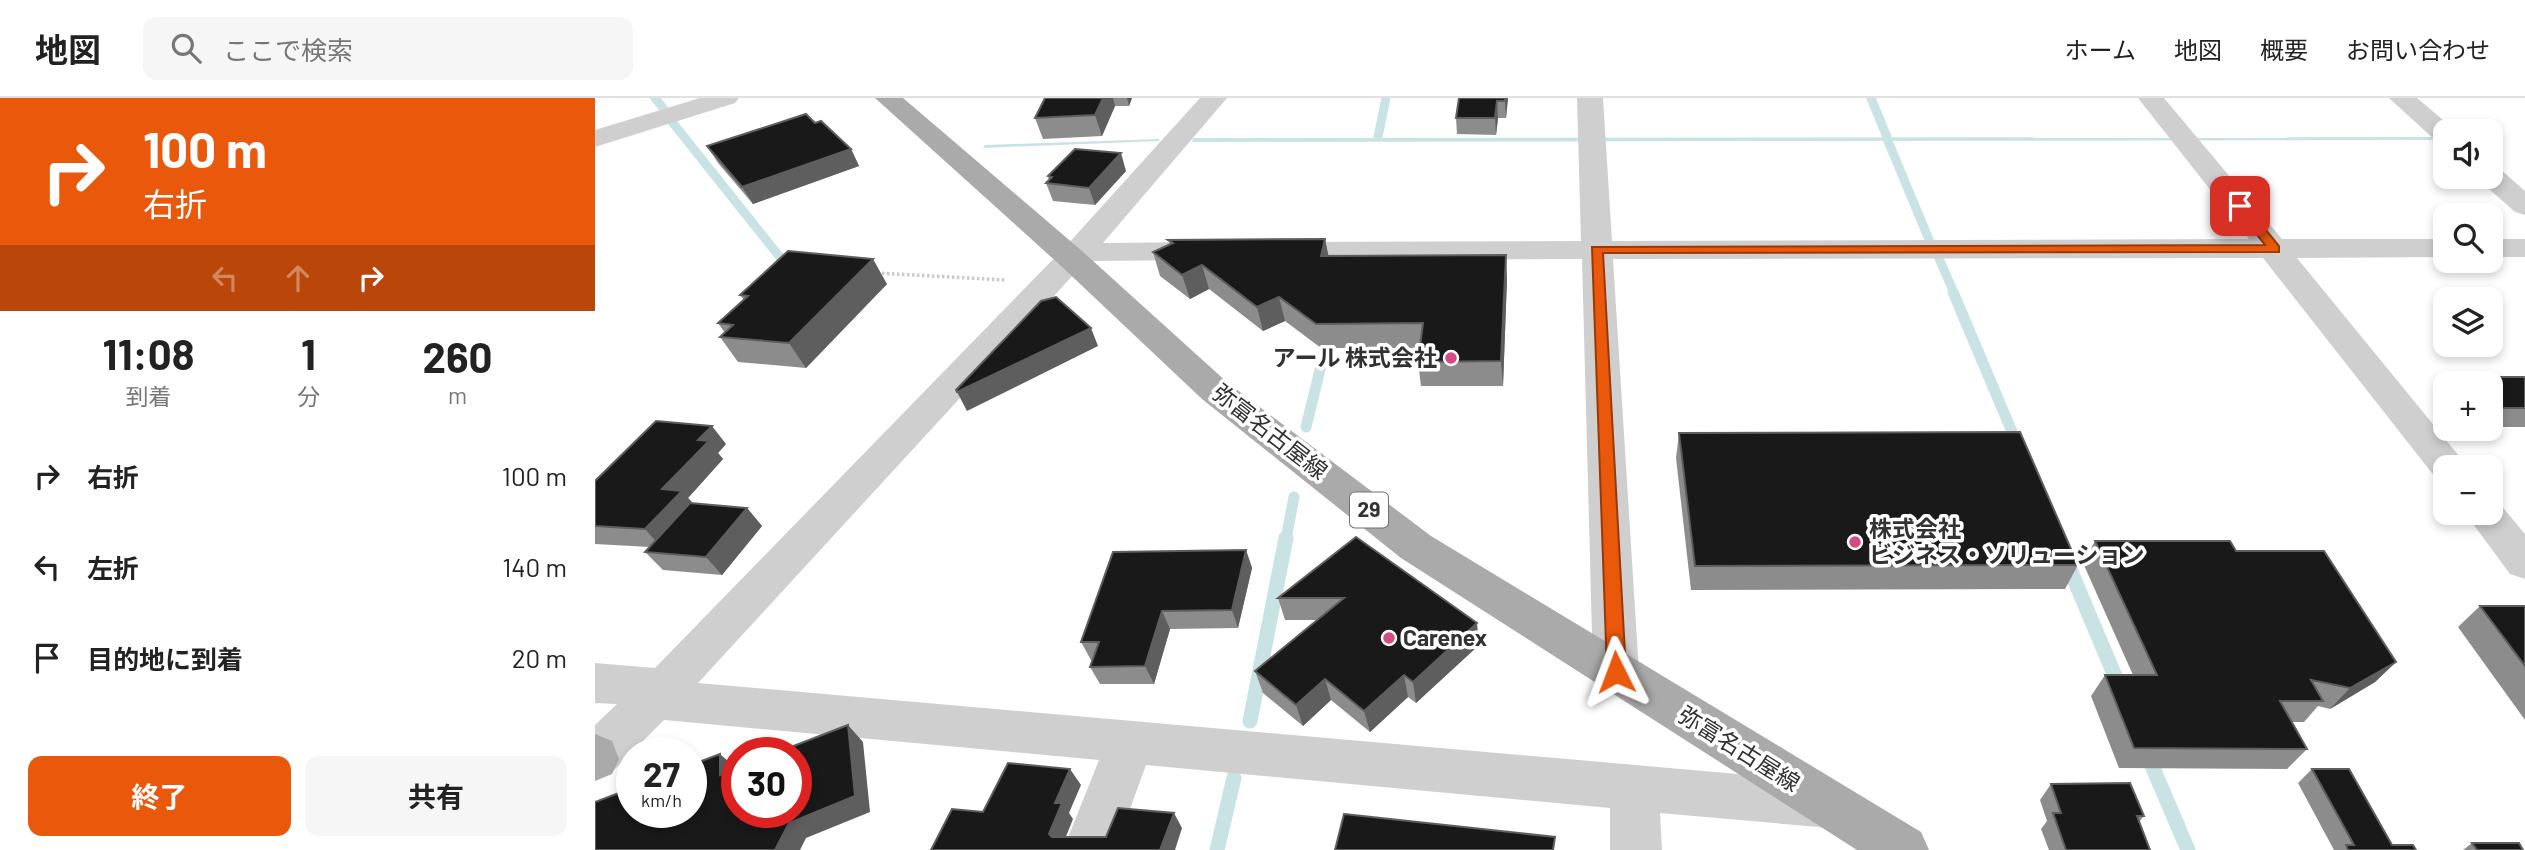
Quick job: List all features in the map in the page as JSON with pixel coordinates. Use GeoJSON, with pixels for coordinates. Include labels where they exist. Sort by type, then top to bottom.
{"type":"FeatureCollection","features":[{"type":"Feature","properties":{"kind":"main road","name":"弥富名古屋線"},"geometry":{"type":"LineString","coordinates":[[888,98],[1066,264],[1215,391],[1416,547],[1903,850]]}},
{"type":"Feature","properties":{"kind":"street"},"geometry":{"type":"LineString","coordinates":[[595,139],[726,98]]}},
{"type":"Feature","properties":{"kind":"street"},"geometry":{"type":"LineString","coordinates":[[595,757],[660,693],[1066,264],[1214,98]]}},
{"type":"Feature","properties":{"kind":"street"},"geometry":{"type":"LineString","coordinates":[[1590,98],[1616,672]]}},
{"type":"Feature","properties":{"kind":"street"},"geometry":{"type":"LineString","coordinates":[[2151,98],[2439,455]]}},
{"type":"Feature","properties":{"kind":"street"},"geometry":{"type":"LineString","coordinates":[[2402,98],[2433,125]]}},
{"type":"Feature","properties":{"kind":"street"},"geometry":{"type":"LineString","coordinates":[[2503,187],[2525,206]]}},
{"type":"Feature","properties":{"kind":"street"},"geometry":{"type":"LineString","coordinates":[[1066,264],[1235,251],[2433,248]]}},
{"type":"Feature","properties":{"kind":"street"},"geometry":{"type":"LineString","coordinates":[[2503,248],[2525,248]]}},
{"type":"Feature","properties":{"kind":"street"},"geometry":{"type":"LineString","coordinates":[[2494,525],[2525,564]]}},
{"type":"Feature","properties":{"kind":"street"},"geometry":{"type":"LineString","coordinates":[[595,683],[660,693],[1130,742],[1830,805]]}},
{"type":"Feature","properties":{"kind":"street"},"geometry":{"type":"LineString","coordinates":[[1089,850],[1130,742]]}},
{"type":"Feature","properties":{"kind":"street"},"geometry":{"type":"LineString","coordinates":[[1635,788],[1636,850]]}},
{"type":"Feature","properties":{"kind":"path"},"geometry":{"type":"LineString","coordinates":[[874,273],[1066,264]]}},
{"type":"Feature","properties":{"kind":"water"},"geometry":{"type":"Polygon","coordinates":[[[2433,137],[2433,140],[1192,142],[1193,138],[2433,137]]]}},
{"type":"Feature","properties":{"kind":"water"},"geometry":{"type":"Polygon","coordinates":[[[1160,139],[1158,141],[983,148],[985,145],[1160,139]]]}},
{"type":"Feature","properties":{"kind":"building"},"geometry":{"type":"Polygon","coordinates":[[[1045,98],[1103,98],[1095,115],[1035,118],[1045,98]]]}},
{"type":"Feature","properties":{"kind":"building"},"geometry":{"type":"Polygon","coordinates":[[[1459,98],[1505,98],[1505,101],[1497,101],[1495,118],[1456,118],[1459,98]]]}},
{"type":"Feature","properties":{"kind":"building"},"geometry":{"type":"Polygon","coordinates":[[[806,114],[815,123],[821,121],[851,149],[742,187],[707,146],[806,114]]]}},
{"type":"Feature","properties":{"kind":"building"},"geometry":{"type":"Polygon","coordinates":[[[1075,149],[1121,153],[1089,188],[1046,183],[1052,177],[1048,176],[1075,149]]]}},
{"type":"Feature","properties":{"kind":"building"},"geometry":{"type":"Polygon","coordinates":[[[1325,239],[1321,256],[1506,255],[1501,361],[1418,362],[1423,323],[1316,324],[1279,297],[1257,307],[1202,265],[1182,275],[1153,252],[1173,243],[1168,240],[1325,239]]]}},
{"type":"Feature","properties":{"kind":"building"},"geometry":{"type":"Polygon","coordinates":[[[788,251],[873,259],[789,343],[720,337],[733,325],[718,323],[748,296],[740,295],[788,251]]]}},
{"type":"Feature","properties":{"kind":"building"},"geometry":{"type":"Polygon","coordinates":[[[1056,297],[1091,328],[957,392],[1041,301],[1056,297]]]}},
{"type":"Feature","properties":{"kind":"building"},"geometry":{"type":"Polygon","coordinates":[[[2503,377],[2525,378],[2525,408],[2503,408],[2503,377]]]}},
{"type":"Feature","properties":{"kind":"building"},"geometry":{"type":"Polygon","coordinates":[[[656,421],[712,426],[698,440],[709,441],[662,489],[682,491],[645,529],[595,526],[595,481],[656,421]]]}},
{"type":"Feature","properties":{"kind":"building"},"geometry":{"type":"Polygon","coordinates":[[[2020,432],[2078,565],[1695,566],[1679,433],[2020,432]]]}},
{"type":"Feature","properties":{"kind":"building"},"geometry":{"type":"Polygon","coordinates":[[[690,503],[747,508],[706,557],[645,552],[690,503]]]}},
{"type":"Feature","properties":{"kind":"building"},"geometry":{"type":"Polygon","coordinates":[[[1356,537],[1477,623],[1413,682],[1404,675],[1364,711],[1325,679],[1296,705],[1255,671],[1344,598],[1278,598],[1356,537]]]}},
{"type":"Feature","properties":{"kind":"building"},"geometry":{"type":"Polygon","coordinates":[[[2095,541],[2230,541],[2236,551],[2324,551],[2396,662],[2350,688],[2311,680],[2323,701],[2280,701],[2307,749],[2134,748],[2105,675],[2157,675],[2095,541]]]}},
{"type":"Feature","properties":{"kind":"building"},"geometry":{"type":"Polygon","coordinates":[[[1246,550],[1232,610],[1162,611],[1145,666],[1090,667],[1099,642],[1081,642],[1113,552],[1246,550]]]}},
{"type":"Feature","properties":{"kind":"building"},"geometry":{"type":"Polygon","coordinates":[[[2480,606],[2525,606],[2525,666],[2480,606]]]}},
{"type":"Feature","properties":{"kind":"building"},"geometry":{"type":"Polygon","coordinates":[[[848,725],[855,796],[812,814],[812,739],[848,725]]]}},
{"type":"Feature","properties":{"kind":"building"},"geometry":{"type":"Polygon","coordinates":[[[720,754],[721,828],[786,828],[775,850],[595,850],[595,802],[616,794],[616,828],[707,828],[707,759],[720,754]]]}},
{"type":"Feature","properties":{"kind":"building"},"geometry":{"type":"Polygon","coordinates":[[[1008,763],[1070,769],[1055,803],[1062,803],[1049,834],[1052,837],[1106,837],[1118,808],[1174,813],[1160,850],[931,850],[952,809],[983,812],[1008,763]]]}},
{"type":"Feature","properties":{"kind":"building"},"geometry":{"type":"Polygon","coordinates":[[[2312,769],[2349,769],[2392,845],[2413,845],[2416,850],[2348,850],[2346,845],[2354,845],[2312,769]]]}},
{"type":"Feature","properties":{"kind":"building"},"geometry":{"type":"Polygon","coordinates":[[[2130,783],[2144,816],[2137,816],[2150,850],[2066,850],[2053,813],[2061,813],[2051,784],[2130,783]]]}},
{"type":"Feature","properties":{"kind":"building"},"geometry":{"type":"Polygon","coordinates":[[[1344,814],[1555,837],[1553,850],[1335,850],[1344,814]]]}},
{"type":"Feature","properties":{"kind":"building"},"geometry":{"type":"Polygon","coordinates":[[[2472,843],[2519,843],[2523,850],[2477,850],[2472,843]]]}},
{"type":"Feature","properties":{"kind":"waterway"},"geometry":{"type":"LineString","coordinates":[[655,98],[667,113]]}},
{"type":"Feature","properties":{"kind":"waterway"},"geometry":{"type":"LineString","coordinates":[[1378,137],[1386,98]]}},
{"type":"Feature","properties":{"kind":"waterway"},"geometry":{"type":"LineString","coordinates":[[1871,98],[1887,137]]}},
{"type":"Feature","properties":{"kind":"waterway"},"geometry":{"type":"LineString","coordinates":[[669,118],[783,261]]}},
{"type":"Feature","properties":{"kind":"waterway"},"geometry":{"type":"LineString","coordinates":[[1888,141],[1930,242]]}},
{"type":"Feature","properties":{"kind":"waterway"},"geometry":{"type":"LineString","coordinates":[[1938,256],[1954,293]]}},
{"type":"Feature","properties":{"kind":"waterway"},"geometry":{"type":"LineString","coordinates":[[1953,292],[2018,446]]}},
{"type":"Feature","properties":{"kind":"waterway"},"geometry":{"type":"LineString","coordinates":[[1306,427],[1329,333]]}},
{"type":"Feature","properties":{"kind":"waterway"},"geometry":{"type":"LineString","coordinates":[[1286,539],[1294,497]]}},
{"type":"Feature","properties":{"kind":"waterway"},"geometry":{"type":"LineString","coordinates":[[1250,721],[1286,538]]}},
{"type":"Feature","properties":{"kind":"waterway"},"geometry":{"type":"LineString","coordinates":[[2066,560],[2120,688]]}},
{"type":"Feature","properties":{"kind":"waterway"},"geometry":{"type":"LineString","coordinates":[[2147,754],[2188,850]]}},
{"type":"Feature","properties":{"kind":"waterway"},"geometry":{"type":"LineString","coordinates":[[1217,850],[1234,778]]}},
{"type":"Feature","properties":{"kind":"place","name":"アール 株式会社"},"geometry":{"type":"Point","coordinates":[1451,358]}},
{"type":"Feature","properties":{"kind":"place","name":"株式会社 ビジネス・ソリューション"},"geometry":{"type":"Point","coordinates":[1855,542]}},
{"type":"Feature","properties":{"kind":"place","name":"Carenex"},"geometry":{"type":"Point","coordinates":[1389,638]}},
{"type":"Feature","properties":{"kind":"route"},"geometry":{"type":"LineString","coordinates":[[1616,672],[1597,249],[2275,249],[2240,206]]}}]}
